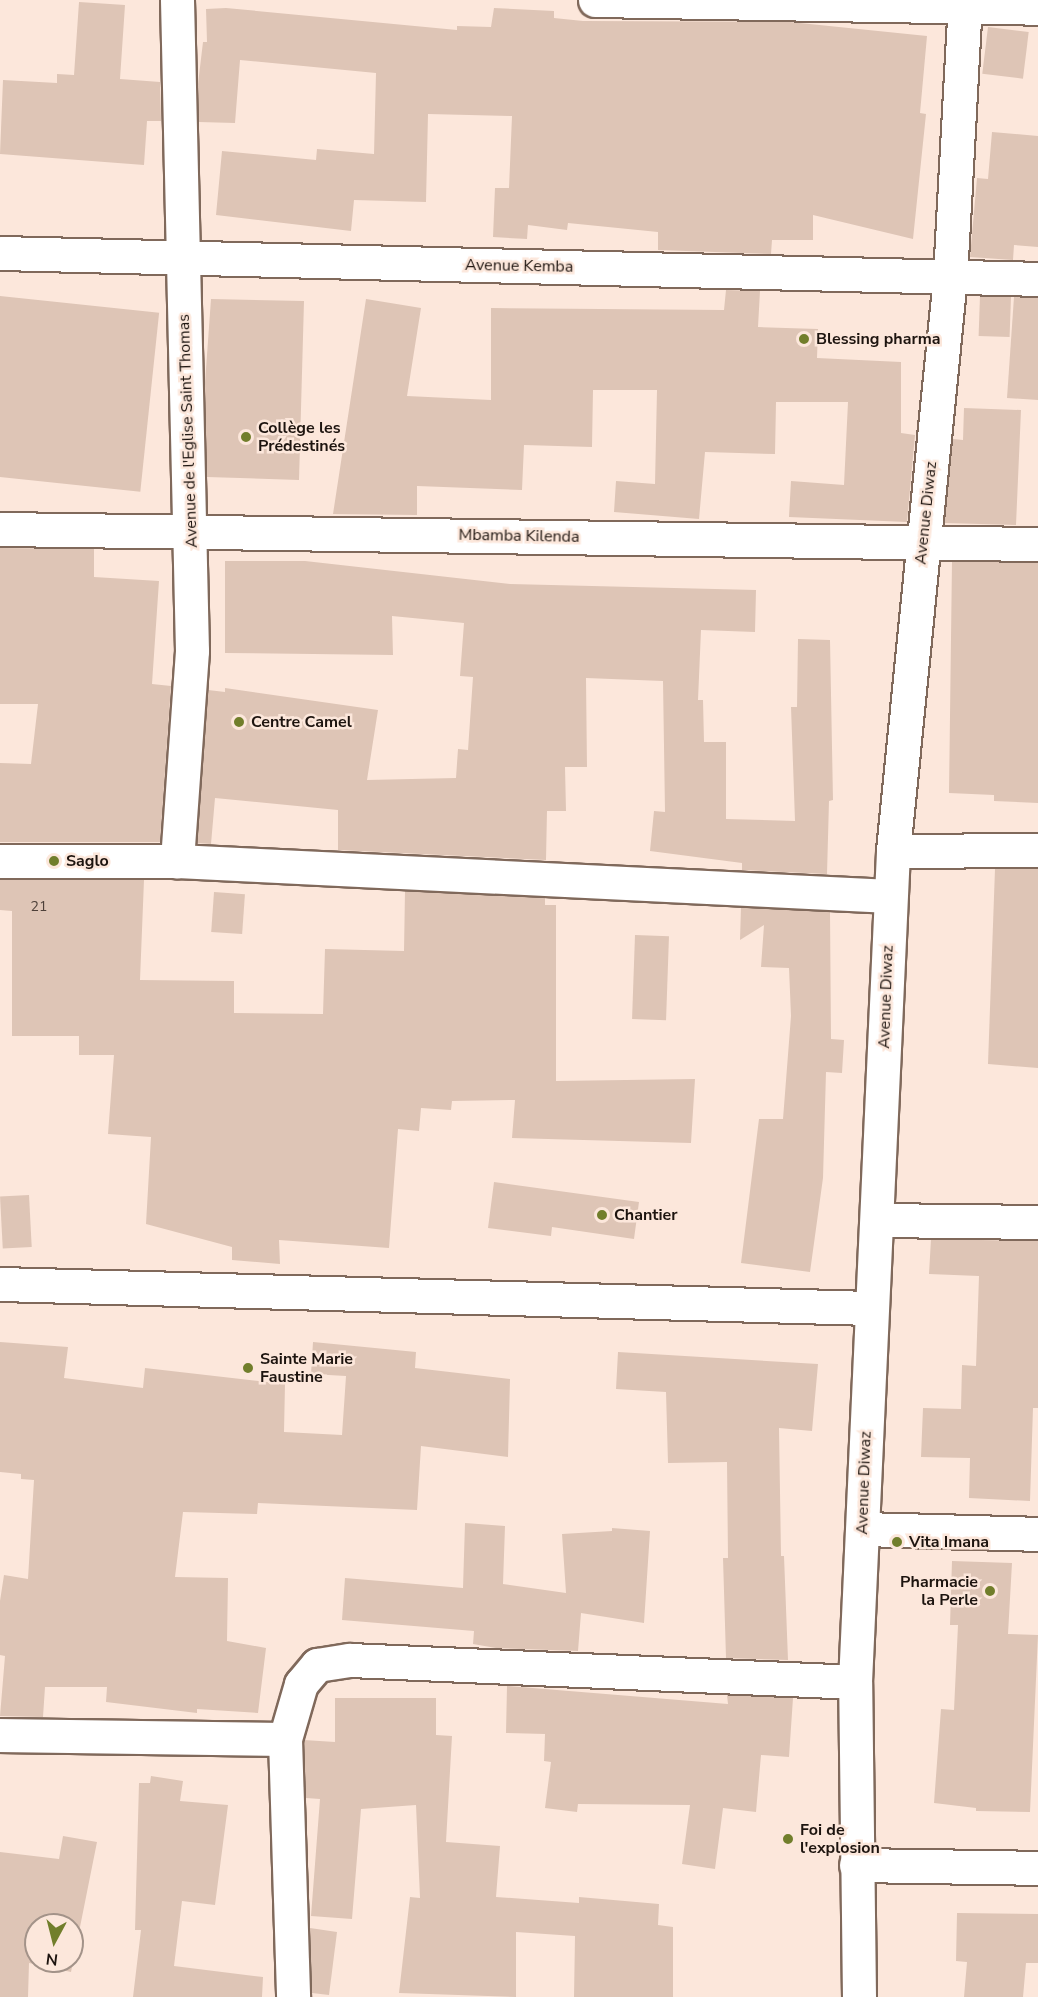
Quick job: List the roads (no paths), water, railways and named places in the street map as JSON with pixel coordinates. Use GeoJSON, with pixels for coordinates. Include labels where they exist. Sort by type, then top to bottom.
{"type":"FeatureCollection","features":[{"type":"Feature","properties":{"kind":"street","name":"Avenue de l'Eglise Saint Thomas"},"geometry":{"type":"LineString","coordinates":[[177,0],[192,532],[192,651],[177,861]]}},
{"type":"Feature","properties":{"kind":"street"},"geometry":{"type":"LineString","coordinates":[[595,0],[965,4],[1038,8]]}},
{"type":"Feature","properties":{"kind":"street","name":"Avenue Diwaz"},"geometry":{"type":"LineString","coordinates":[[859,1997],[855,1682],[890,896],[922,542],[950,277],[965,4]]}},
{"type":"Feature","properties":{"kind":"street","name":"Avenue Kemba"},"geometry":{"type":"LineString","coordinates":[[0,253],[1038,279]]}},
{"type":"Feature","properties":{"kind":"street","name":"Mbamba Kilenda"},"geometry":{"type":"LineString","coordinates":[[0,529],[1038,544]]}},
{"type":"Feature","properties":{"kind":"street"},"geometry":{"type":"LineString","coordinates":[[893,852],[1038,850]]}},
{"type":"Feature","properties":{"kind":"street"},"geometry":{"type":"LineString","coordinates":[[0,861],[177,861],[890,896]]}},
{"type":"Feature","properties":{"kind":"street"},"geometry":{"type":"LineString","coordinates":[[877,1220],[1038,1222]]}},
{"type":"Feature","properties":{"kind":"street"},"geometry":{"type":"LineString","coordinates":[[0,1284],[870,1308]]}},
{"type":"Feature","properties":{"kind":"street"},"geometry":{"type":"LineString","coordinates":[[863,1529],[1038,1533]]}},
{"type":"Feature","properties":{"kind":"street"},"geometry":{"type":"LineString","coordinates":[[293,1997],[285,1739],[301,1684],[317,1665],[350,1660],[855,1682]]}},
{"type":"Feature","properties":{"kind":"street"},"geometry":{"type":"LineString","coordinates":[[0,1735],[285,1739]]}},
{"type":"Feature","properties":{"kind":"street"},"geometry":{"type":"LineString","coordinates":[[856,1865],[1038,1868]]}},
{"type":"Feature","properties":{"kind":"place","name":"Blessing pharma"},"geometry":{"type":"Point","coordinates":[804,339]}},
{"type":"Feature","properties":{"kind":"place","name":"Collège les Prédestinés"},"geometry":{"type":"Point","coordinates":[246,437]}},
{"type":"Feature","properties":{"kind":"place","name":"Centre Camel"},"geometry":{"type":"Point","coordinates":[239,722]}},
{"type":"Feature","properties":{"kind":"place","name":"Saglo"},"geometry":{"type":"Point","coordinates":[54,861]}},
{"type":"Feature","properties":{"kind":"place","name":"Chantier"},"geometry":{"type":"Point","coordinates":[602,1215]}},
{"type":"Feature","properties":{"kind":"place","name":"Sainte Marie Faustine"},"geometry":{"type":"Point","coordinates":[248,1368]}},
{"type":"Feature","properties":{"kind":"place","name":"Vita Imana"},"geometry":{"type":"Point","coordinates":[897,1542]}},
{"type":"Feature","properties":{"kind":"place","name":"Pharmacie la Perle"},"geometry":{"type":"Point","coordinates":[990,1591]}},
{"type":"Feature","properties":{"kind":"place","name":"Foi de l'explosion"},"geometry":{"type":"Point","coordinates":[788,1839]}}]}
